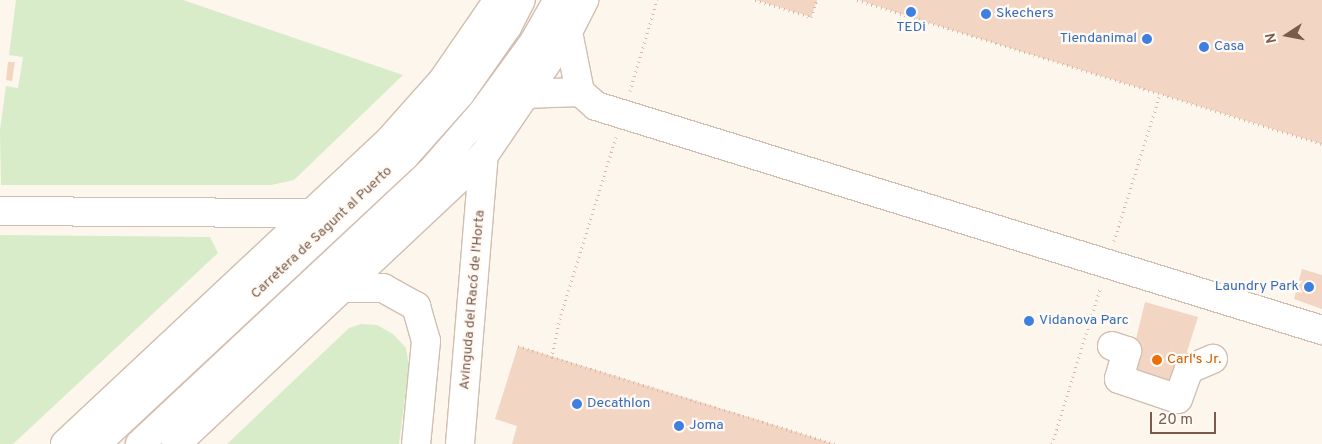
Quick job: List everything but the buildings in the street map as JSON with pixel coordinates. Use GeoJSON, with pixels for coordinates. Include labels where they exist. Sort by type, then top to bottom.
{"type":"FeatureCollection","features":[{"type":"Feature","properties":{"kind":"street"},"geometry":{"type":"LineString","coordinates":[[64,444],[386,144],[436,87],[498,0]]}},
{"type":"Feature","properties":{"kind":"street","name":"Carretera de Sagunt al Puerto"},"geometry":{"type":"LineString","coordinates":[[96,444],[404,157],[460,94],[507,27],[521,0]]}},
{"type":"Feature","properties":{"kind":"street"},"geometry":{"type":"LineString","coordinates":[[140,444],[429,174],[483,112],[534,42],[558,0]]}},
{"type":"Feature","properties":{"kind":"street"},"geometry":{"type":"LineString","coordinates":[[176,444],[484,155],[568,32],[584,0]]}},
{"type":"Feature","properties":{"kind":"street"},"geometry":{"type":"LineString","coordinates":[[568,32],[580,92],[596,106],[1322,330]]}},
{"type":"Feature","properties":{"kind":"street"},"geometry":{"type":"LineString","coordinates":[[524,94],[580,92]]}},
{"type":"Feature","properties":{"kind":"street","name":"Avinguda del Racó de l'Horta"},"geometry":{"type":"LineString","coordinates":[[460,444],[484,155]]}},
{"type":"Feature","properties":{"kind":"street"},"geometry":{"type":"LineString","coordinates":[[0,211],[313,213]]}},
{"type":"Feature","properties":{"kind":"street"},"geometry":{"type":"LineString","coordinates":[[344,288],[384,288],[416,306],[426,341],[416,444]]}},
{"type":"Feature","properties":{"kind":"street"},"geometry":{"type":"LineString","coordinates":[[1112,346],[1127,350],[1119,379],[1178,399],[1189,369],[1213,359]]}},
{"type":"Feature","properties":{"kind":"path"},"geometry":{"type":"LineString","coordinates":[[552,357],[560,318],[657,0]]}},
{"type":"Feature","properties":{"kind":"path"},"geometry":{"type":"LineString","coordinates":[[755,0],[811,18],[817,0]]}},
{"type":"Feature","properties":{"kind":"path"},"geometry":{"type":"LineString","coordinates":[[857,0],[1322,144]]}},
{"type":"Feature","properties":{"kind":"path"},"geometry":{"type":"LineString","coordinates":[[518,346],[835,444]]}},
{"type":"Feature","properties":{"kind":"green space"},"geometry":{"type":"Polygon","coordinates":[[[16,0],[183,0],[403,75],[294,180],[271,185],[1,185],[0,130],[6,86],[18,88],[23,57],[9,55],[16,0]]]}},
{"type":"Feature","properties":{"kind":"green space"},"geometry":{"type":"Polygon","coordinates":[[[0,235],[210,237],[218,253],[13,444],[0,444],[0,235]]]}},
{"type":"Feature","properties":{"kind":"green space"},"geometry":{"type":"Polygon","coordinates":[[[361,324],[377,325],[393,334],[406,348],[409,366],[399,444],[227,444],[349,328],[361,324]]]}},
{"type":"Feature","properties":{"kind":"place","name":"TEDi"},"geometry":{"type":"Point","coordinates":[911,12]}},
{"type":"Feature","properties":{"kind":"place","name":"Skechers"},"geometry":{"type":"Point","coordinates":[986,14]}},
{"type":"Feature","properties":{"kind":"place","name":"Tiendanimal"},"geometry":{"type":"Point","coordinates":[1147,39]}},
{"type":"Feature","properties":{"kind":"place","name":"Casa"},"geometry":{"type":"Point","coordinates":[1204,47]}},
{"type":"Feature","properties":{"kind":"place","name":"Laundry Park"},"geometry":{"type":"Point","coordinates":[1309,287]}},
{"type":"Feature","properties":{"kind":"place","name":"Vidanova Parc"},"geometry":{"type":"Point","coordinates":[1029,321]}},
{"type":"Feature","properties":{"kind":"place","name":"Carl's Jr."},"geometry":{"type":"Point","coordinates":[1157,360]}},
{"type":"Feature","properties":{"kind":"place","name":"Decathlon"},"geometry":{"type":"Point","coordinates":[577,404]}},
{"type":"Feature","properties":{"kind":"place","name":"Joma"},"geometry":{"type":"Point","coordinates":[679,426]}}]}
